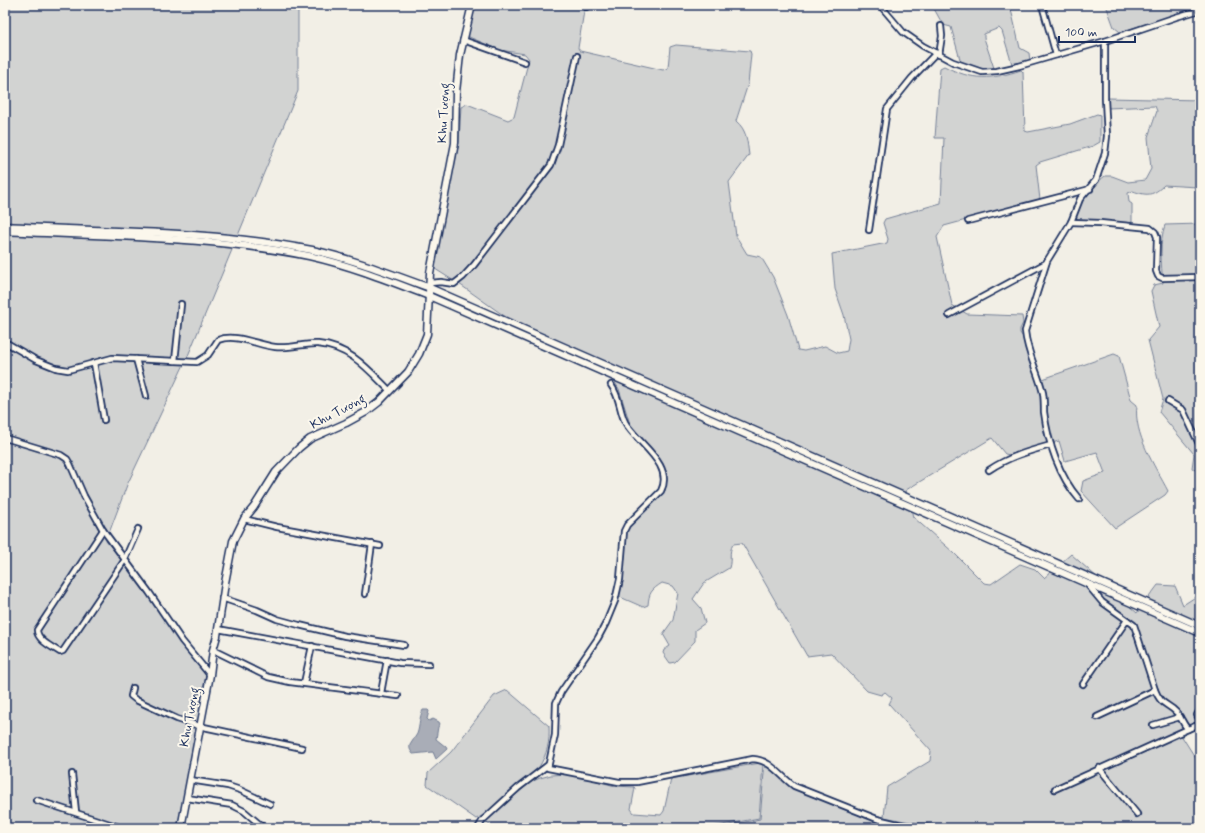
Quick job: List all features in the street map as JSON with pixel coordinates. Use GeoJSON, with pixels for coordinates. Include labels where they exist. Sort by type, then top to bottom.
{"type":"FeatureCollection","features":[{"type":"Feature","properties":{"kind":"main road","name":"Khu Tượng"},"geometry":{"type":"LineString","coordinates":[[181,828],[233,541],[244,519],[254,507],[276,472],[303,444],[310,439],[346,423],[366,412],[379,402],[408,372],[419,354],[427,334],[430,274],[454,143],[456,92],[460,55],[472,5]]}},
{"type":"Feature","properties":{"kind":"main road"},"geometry":{"type":"LineString","coordinates":[[5,226],[179,233],[248,240],[312,250],[354,261],[430,286],[1200,626]]}},
{"type":"Feature","properties":{"kind":"main road"},"geometry":{"type":"LineString","coordinates":[[5,231],[177,239],[247,245],[310,256],[351,267],[429,296],[1200,633]]}},
{"type":"Feature","properties":{"kind":"street"},"geometry":{"type":"LineString","coordinates":[[880,5],[903,32],[953,62],[982,72],[997,71],[1019,66],[1105,41],[1200,10]]}},
{"type":"Feature","properties":{"kind":"street"},"geometry":{"type":"LineString","coordinates":[[1042,5],[1056,55]]}},
{"type":"Feature","properties":{"kind":"street"},"geometry":{"type":"LineString","coordinates":[[869,230],[887,109],[912,78],[938,54],[942,36],[941,26]]}},
{"type":"Feature","properties":{"kind":"street"},"geometry":{"type":"LineString","coordinates":[[463,40],[524,62]]}},
{"type":"Feature","properties":{"kind":"street"},"geometry":{"type":"LineString","coordinates":[[1078,500],[1068,486],[1059,469],[1051,444],[1044,412],[1043,394],[1027,343],[1025,331],[1046,263],[1071,222],[1078,204],[1098,176],[1106,146],[1105,41]]}},
{"type":"Feature","properties":{"kind":"street"},"geometry":{"type":"LineString","coordinates":[[430,286],[441,282],[454,284],[463,277],[495,239],[550,165],[558,145],[577,56]]}},
{"type":"Feature","properties":{"kind":"street"},"geometry":{"type":"LineString","coordinates":[[968,221],[1090,189]]}},
{"type":"Feature","properties":{"kind":"street"},"geometry":{"type":"LineString","coordinates":[[1071,222],[1150,228],[1155,232],[1157,237],[1156,271],[1158,276],[1162,278],[1200,277]]}},
{"type":"Feature","properties":{"kind":"street"},"geometry":{"type":"LineString","coordinates":[[949,315],[1046,263]]}},
{"type":"Feature","properties":{"kind":"street"},"geometry":{"type":"LineString","coordinates":[[175,361],[181,304]]}},
{"type":"Feature","properties":{"kind":"street"},"geometry":{"type":"LineString","coordinates":[[5,342],[36,360],[56,368],[68,370],[112,358],[197,362],[208,355],[218,340],[224,338],[276,347],[318,344],[334,348],[360,360],[389,390]]}},
{"type":"Feature","properties":{"kind":"street"},"geometry":{"type":"LineString","coordinates":[[136,359],[146,396]]}},
{"type":"Feature","properties":{"kind":"street"},"geometry":{"type":"LineString","coordinates":[[94,363],[104,420]]}},
{"type":"Feature","properties":{"kind":"street"},"geometry":{"type":"LineString","coordinates":[[478,828],[483,820],[518,788],[548,765],[555,735],[556,703],[561,692],[598,638],[606,623],[614,601],[620,580],[624,532],[627,525],[661,491],[664,486],[664,479],[660,465],[652,453],[625,422],[619,399],[611,385]]}},
{"type":"Feature","properties":{"kind":"street"},"geometry":{"type":"LineString","coordinates":[[1168,401],[1183,410],[1200,446]]}},
{"type":"Feature","properties":{"kind":"street"},"geometry":{"type":"LineString","coordinates":[[5,438],[61,455],[67,459],[84,496],[103,530],[124,561],[149,592],[182,641],[210,674]]}},
{"type":"Feature","properties":{"kind":"street"},"geometry":{"type":"LineString","coordinates":[[989,470],[1014,456],[1051,444]]}},
{"type":"Feature","properties":{"kind":"street"},"geometry":{"type":"LineString","coordinates":[[244,519],[277,527],[380,546]]}},
{"type":"Feature","properties":{"kind":"street"},"geometry":{"type":"LineString","coordinates":[[103,530],[37,630],[37,634],[40,638],[60,652],[63,651],[124,561],[138,529]]}},
{"type":"Feature","properties":{"kind":"street"},"geometry":{"type":"LineString","coordinates":[[365,594],[372,544]]}},
{"type":"Feature","properties":{"kind":"street"},"geometry":{"type":"LineString","coordinates":[[1087,584],[1102,602],[1134,625],[1155,690],[1163,704],[1174,710],[1188,729]]}},
{"type":"Feature","properties":{"kind":"street"},"geometry":{"type":"LineString","coordinates":[[222,598],[287,622],[345,636],[404,645]]}},
{"type":"Feature","properties":{"kind":"street"},"geometry":{"type":"LineString","coordinates":[[1083,684],[1127,620]]}},
{"type":"Feature","properties":{"kind":"street"},"geometry":{"type":"LineString","coordinates":[[218,629],[387,660],[413,664],[429,664]]}},
{"type":"Feature","properties":{"kind":"street"},"geometry":{"type":"LineString","coordinates":[[304,683],[312,646]]}},
{"type":"Feature","properties":{"kind":"street"},"geometry":{"type":"LineString","coordinates":[[213,650],[268,677],[398,696]]}},
{"type":"Feature","properties":{"kind":"street"},"geometry":{"type":"LineString","coordinates":[[381,693],[387,660]]}},
{"type":"Feature","properties":{"kind":"street"},"geometry":{"type":"LineString","coordinates":[[133,688],[131,696],[136,700],[177,719],[199,726],[302,748]]}},
{"type":"Feature","properties":{"kind":"street"},"geometry":{"type":"LineString","coordinates":[[1097,717],[1155,690]]}},
{"type":"Feature","properties":{"kind":"street"},"geometry":{"type":"LineString","coordinates":[[1055,789],[1200,723],[1197,715],[1200,710]]}},
{"type":"Feature","properties":{"kind":"street"},"geometry":{"type":"LineString","coordinates":[[1153,725],[1180,717]]}},
{"type":"Feature","properties":{"kind":"street"},"geometry":{"type":"LineString","coordinates":[[548,765],[549,769],[619,782],[637,782],[745,761],[765,761],[794,786],[850,810],[877,819],[906,826],[931,828]]}},
{"type":"Feature","properties":{"kind":"street"},"geometry":{"type":"LineString","coordinates":[[1100,768],[1137,814]]}},
{"type":"Feature","properties":{"kind":"street"},"geometry":{"type":"LineString","coordinates":[[72,774],[76,812]]}},
{"type":"Feature","properties":{"kind":"street"},"geometry":{"type":"LineString","coordinates":[[190,780],[228,786],[270,804]]}},
{"type":"Feature","properties":{"kind":"street"},"geometry":{"type":"LineString","coordinates":[[187,798],[238,807],[264,828]]}},
{"type":"Feature","properties":{"kind":"street"},"geometry":{"type":"LineString","coordinates":[[36,800],[122,828]]}},
{"type":"Feature","properties":{"kind":"shaded area"},"geometry":{"type":"Polygon","coordinates":[[[5,5],[298,5],[298,91],[187,358],[127,485],[106,541],[137,579],[206,676],[178,828],[5,828],[5,5]]]}},
{"type":"Feature","properties":{"kind":"shaded area"},"geometry":{"type":"Polygon","coordinates":[[[475,5],[585,5],[578,48],[580,51],[663,70],[668,68],[670,47],[676,45],[750,51],[748,84],[736,121],[740,124],[744,132],[747,140],[749,155],[729,182],[736,236],[747,254],[761,257],[773,277],[788,315],[798,350],[804,351],[825,346],[838,353],[847,351],[849,339],[844,315],[835,289],[832,254],[887,243],[888,239],[883,223],[885,219],[941,203],[944,138],[935,138],[940,68],[944,66],[964,74],[982,77],[1000,76],[1021,70],[1023,72],[1025,131],[1028,132],[1070,124],[1097,114],[1100,115],[1100,142],[1093,146],[1040,162],[1036,165],[1040,200],[944,226],[937,237],[952,305],[967,314],[1022,316],[1023,323],[1020,333],[1025,340],[1037,381],[1114,354],[1119,356],[1131,400],[1137,405],[1138,427],[1146,450],[1168,491],[1165,495],[1115,528],[1081,491],[1083,481],[1105,473],[1097,452],[1065,461],[1059,441],[1010,455],[1005,454],[992,438],[906,490],[913,517],[954,553],[984,583],[991,584],[1020,564],[1035,569],[1044,578],[1071,554],[1137,613],[1158,585],[1175,586],[1183,605],[1200,594],[1200,726],[1181,735],[1200,765],[1200,828],[942,828],[884,817],[887,787],[930,761],[931,751],[889,704],[892,698],[885,692],[881,695],[867,691],[831,653],[807,656],[742,543],[733,544],[729,568],[704,583],[693,599],[701,608],[705,623],[695,630],[695,641],[675,662],[670,663],[663,653],[664,650],[670,646],[663,634],[673,620],[678,593],[673,586],[662,583],[658,585],[651,592],[648,605],[643,607],[620,597],[619,594],[623,580],[624,537],[628,526],[665,491],[667,473],[657,455],[630,424],[619,389],[614,381],[537,339],[462,286],[435,269],[435,261],[459,142],[461,107],[467,104],[508,120],[514,117],[529,59],[525,54],[500,50],[469,37],[467,31],[475,5]]]}},
{"type":"Feature","properties":{"kind":"shaded area"},"geometry":{"type":"Polygon","coordinates":[[[932,5],[998,5],[1001,8],[1010,5],[1020,48],[1029,53],[1030,61],[1015,66],[1012,64],[1002,31],[999,28],[984,34],[994,68],[985,70],[961,63],[951,27],[943,25],[932,5]]]}},
{"type":"Feature","properties":{"kind":"shaded area"},"geometry":{"type":"Polygon","coordinates":[[[1106,5],[1200,5],[1200,7],[1120,32],[1114,27],[1106,5]]]}},
{"type":"Feature","properties":{"kind":"shaded area"},"geometry":{"type":"Polygon","coordinates":[[[1108,98],[1200,100],[1200,188],[1164,185],[1150,194],[1142,194],[1133,191],[1128,193],[1129,202],[1132,204],[1132,222],[1129,223],[1077,219],[1076,214],[1078,208],[1084,198],[1105,176],[1112,176],[1128,182],[1145,180],[1151,169],[1148,137],[1157,111],[1155,106],[1108,108],[1106,107],[1108,98]]]}},
{"type":"Feature","properties":{"kind":"shaded area"},"geometry":{"type":"Polygon","coordinates":[[[1200,224],[1200,473],[1192,468],[1194,454],[1159,412],[1163,399],[1148,340],[1159,327],[1151,291],[1154,285],[1163,283],[1161,246],[1165,225],[1200,224]]]}},
{"type":"Feature","properties":{"kind":"shaded area"},"geometry":{"type":"Polygon","coordinates":[[[507,690],[549,726],[547,748],[539,767],[484,815],[476,819],[427,785],[428,773],[451,752],[494,696],[507,690]]]}},
{"type":"Feature","properties":{"kind":"shaded area"},"geometry":{"type":"Polygon","coordinates":[[[423,710],[429,711],[427,719],[429,721],[433,719],[439,722],[440,724],[436,739],[447,749],[436,759],[433,752],[413,754],[410,749],[410,745],[419,728],[423,710]]]}},
{"type":"Feature","properties":{"kind":"shaded area"},"geometry":{"type":"Polygon","coordinates":[[[765,761],[801,790],[899,828],[714,828],[760,819],[765,761]]]}},
{"type":"Feature","properties":{"kind":"shaded area"},"geometry":{"type":"Polygon","coordinates":[[[760,763],[763,764],[759,818],[706,828],[493,828],[485,821],[531,782],[551,775],[566,774],[615,786],[634,787],[631,809],[634,813],[661,815],[664,811],[671,779],[760,763]]]}}]}
